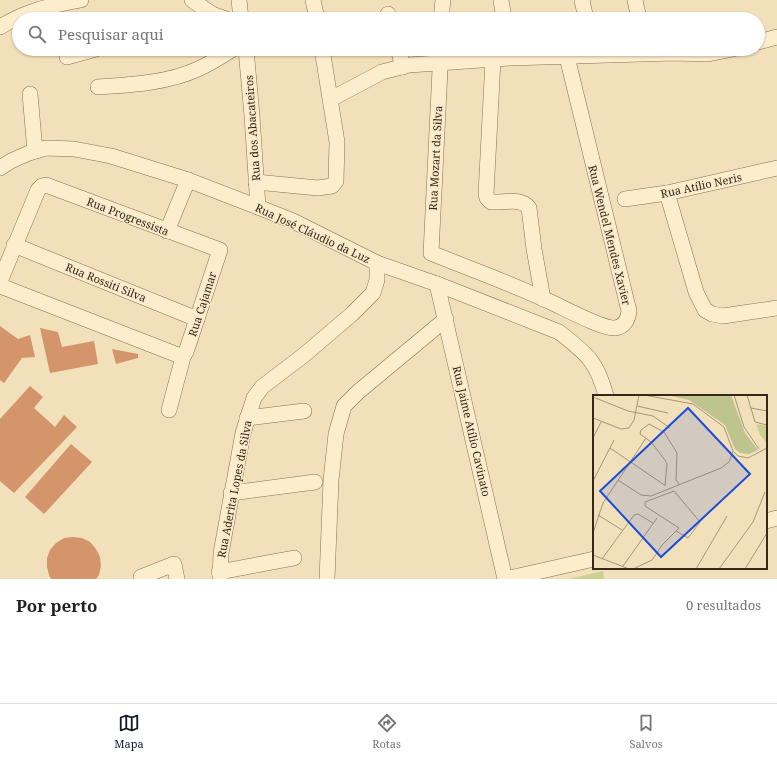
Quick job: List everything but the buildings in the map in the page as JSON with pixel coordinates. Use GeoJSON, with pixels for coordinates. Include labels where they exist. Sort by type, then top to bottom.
{"type":"FeatureCollection","features":[{"type":"Feature","properties":{"kind":"street"},"geometry":{"type":"LineString","coordinates":[[31,12],[47,6],[81,0]]}},
{"type":"Feature","properties":{"kind":"street"},"geometry":{"type":"LineString","coordinates":[[192,0],[206,12]]}},
{"type":"Feature","properties":{"kind":"street"},"geometry":{"type":"LineString","coordinates":[[240,0],[241,12]]}},
{"type":"Feature","properties":{"kind":"street"},"geometry":{"type":"LineString","coordinates":[[313,0],[316,12]]}},
{"type":"Feature","properties":{"kind":"street"},"geometry":{"type":"LineString","coordinates":[[442,12],[443,0]]}},
{"type":"Feature","properties":{"kind":"street"},"geometry":{"type":"LineString","coordinates":[[501,0],[503,12]]}},
{"type":"Feature","properties":{"kind":"street"},"geometry":{"type":"LineString","coordinates":[[582,0],[585,12]]}},
{"type":"Feature","properties":{"kind":"street"},"geometry":{"type":"LineString","coordinates":[[635,0],[638,12]]}},
{"type":"Feature","properties":{"kind":"street"},"geometry":{"type":"LineString","coordinates":[[0,27],[12,20]]}},
{"type":"Feature","properties":{"kind":"street"},"geometry":{"type":"LineString","coordinates":[[765,40],[777,37]]}},
{"type":"Feature","properties":{"kind":"street"},"geometry":{"type":"LineString","coordinates":[[98,87],[132,85],[169,78],[197,70],[221,56]]}},
{"type":"Feature","properties":{"kind":"street","name":"Rua dos Abacateiros"},"geometry":{"type":"LineString","coordinates":[[247,56],[258,207]]}},
{"type":"Feature","properties":{"kind":"street"},"geometry":{"type":"LineString","coordinates":[[256,182],[318,188],[332,186],[336,181],[337,142],[323,56]]}},
{"type":"Feature","properties":{"kind":"street"},"geometry":{"type":"LineString","coordinates":[[400,56],[403,67]]}},
{"type":"Feature","properties":{"kind":"street"},"geometry":{"type":"LineString","coordinates":[[331,99],[382,72],[440,56],[493,60],[504,56]]}},
{"type":"Feature","properties":{"kind":"street","name":"Rua Mozart da Silva"},"geometry":{"type":"LineString","coordinates":[[430,253],[440,56]]}},
{"type":"Feature","properties":{"kind":"street"},"geometry":{"type":"LineString","coordinates":[[548,56],[572,56]]}},
{"type":"Feature","properties":{"kind":"street","name":"Rua Wendel Mendes Xavier"},"geometry":{"type":"LineString","coordinates":[[430,253],[543,298],[594,322],[613,328],[621,327],[627,321],[629,311],[567,57]]}},
{"type":"Feature","properties":{"kind":"street"},"geometry":{"type":"LineString","coordinates":[[493,60],[486,194],[487,198],[492,202],[522,202],[529,208],[534,249],[543,298]]}},
{"type":"Feature","properties":{"kind":"street"},"geometry":{"type":"LineString","coordinates":[[30,94],[35,151]]}},
{"type":"Feature","properties":{"kind":"street","name":"Rua José Cláudio da Luz"},"geometry":{"type":"LineString","coordinates":[[0,168],[11,161],[46,148],[74,149],[110,156],[188,180],[293,222],[377,263],[437,284],[559,332],[588,356],[595,365],[604,389]]}},
{"type":"Feature","properties":{"kind":"street","name":"Rua Atílio Neris"},"geometry":{"type":"LineString","coordinates":[[625,199],[667,193],[777,168]]}},
{"type":"Feature","properties":{"kind":"street"},"geometry":{"type":"LineString","coordinates":[[167,231],[188,180]]}},
{"type":"Feature","properties":{"kind":"street","name":"Rua Progressista"},"geometry":{"type":"LineString","coordinates":[[14,245],[38,190],[42,186],[46,185],[220,250]]}},
{"type":"Feature","properties":{"kind":"street"},"geometry":{"type":"LineString","coordinates":[[667,193],[696,292],[705,310],[712,314],[723,316],[777,308]]}},
{"type":"Feature","properties":{"kind":"street"},"geometry":{"type":"LineString","coordinates":[[14,245],[1,279],[1,284],[3,287],[183,357],[169,410]]}},
{"type":"Feature","properties":{"kind":"street","name":"Rua Rossiti Silva"},"geometry":{"type":"LineString","coordinates":[[14,245],[197,318]]}},
{"type":"Feature","properties":{"kind":"street","name":"Rua Cajamar"},"geometry":{"type":"LineString","coordinates":[[183,357],[186,352],[220,250]]}},
{"type":"Feature","properties":{"kind":"street","name":"Rua Aderita Lopes da Silva"},"geometry":{"type":"LineString","coordinates":[[220,575],[221,553],[243,433],[254,398],[262,387],[304,355],[352,314],[373,293],[377,280],[377,263]]}},
{"type":"Feature","properties":{"kind":"street","name":"Rua Jaime Atílio Cavinato"},"geometry":{"type":"LineString","coordinates":[[437,284],[506,579]]}},
{"type":"Feature","properties":{"kind":"street"},"geometry":{"type":"LineString","coordinates":[[326,579],[331,480],[336,434],[344,406],[358,392],[446,319]]}},
{"type":"Feature","properties":{"kind":"street"},"geometry":{"type":"LineString","coordinates":[[247,418],[304,411]]}},
{"type":"Feature","properties":{"kind":"street"},"geometry":{"type":"LineString","coordinates":[[232,493],[315,482]]}},
{"type":"Feature","properties":{"kind":"street"},"geometry":{"type":"LineString","coordinates":[[767,521],[777,518]]}},
{"type":"Feature","properties":{"kind":"street"},"geometry":{"type":"LineString","coordinates":[[220,575],[294,558]]}},
{"type":"Feature","properties":{"kind":"street"},"geometry":{"type":"LineString","coordinates":[[506,579],[593,559]]}},
{"type":"Feature","properties":{"kind":"street"},"geometry":{"type":"LineString","coordinates":[[141,577],[174,564],[177,579]]}},
{"type":"Feature","properties":{"kind":"green space"},"geometry":{"type":"Polygon","coordinates":[[[603,571],[604,579],[569,579],[603,571]]]}}]}
